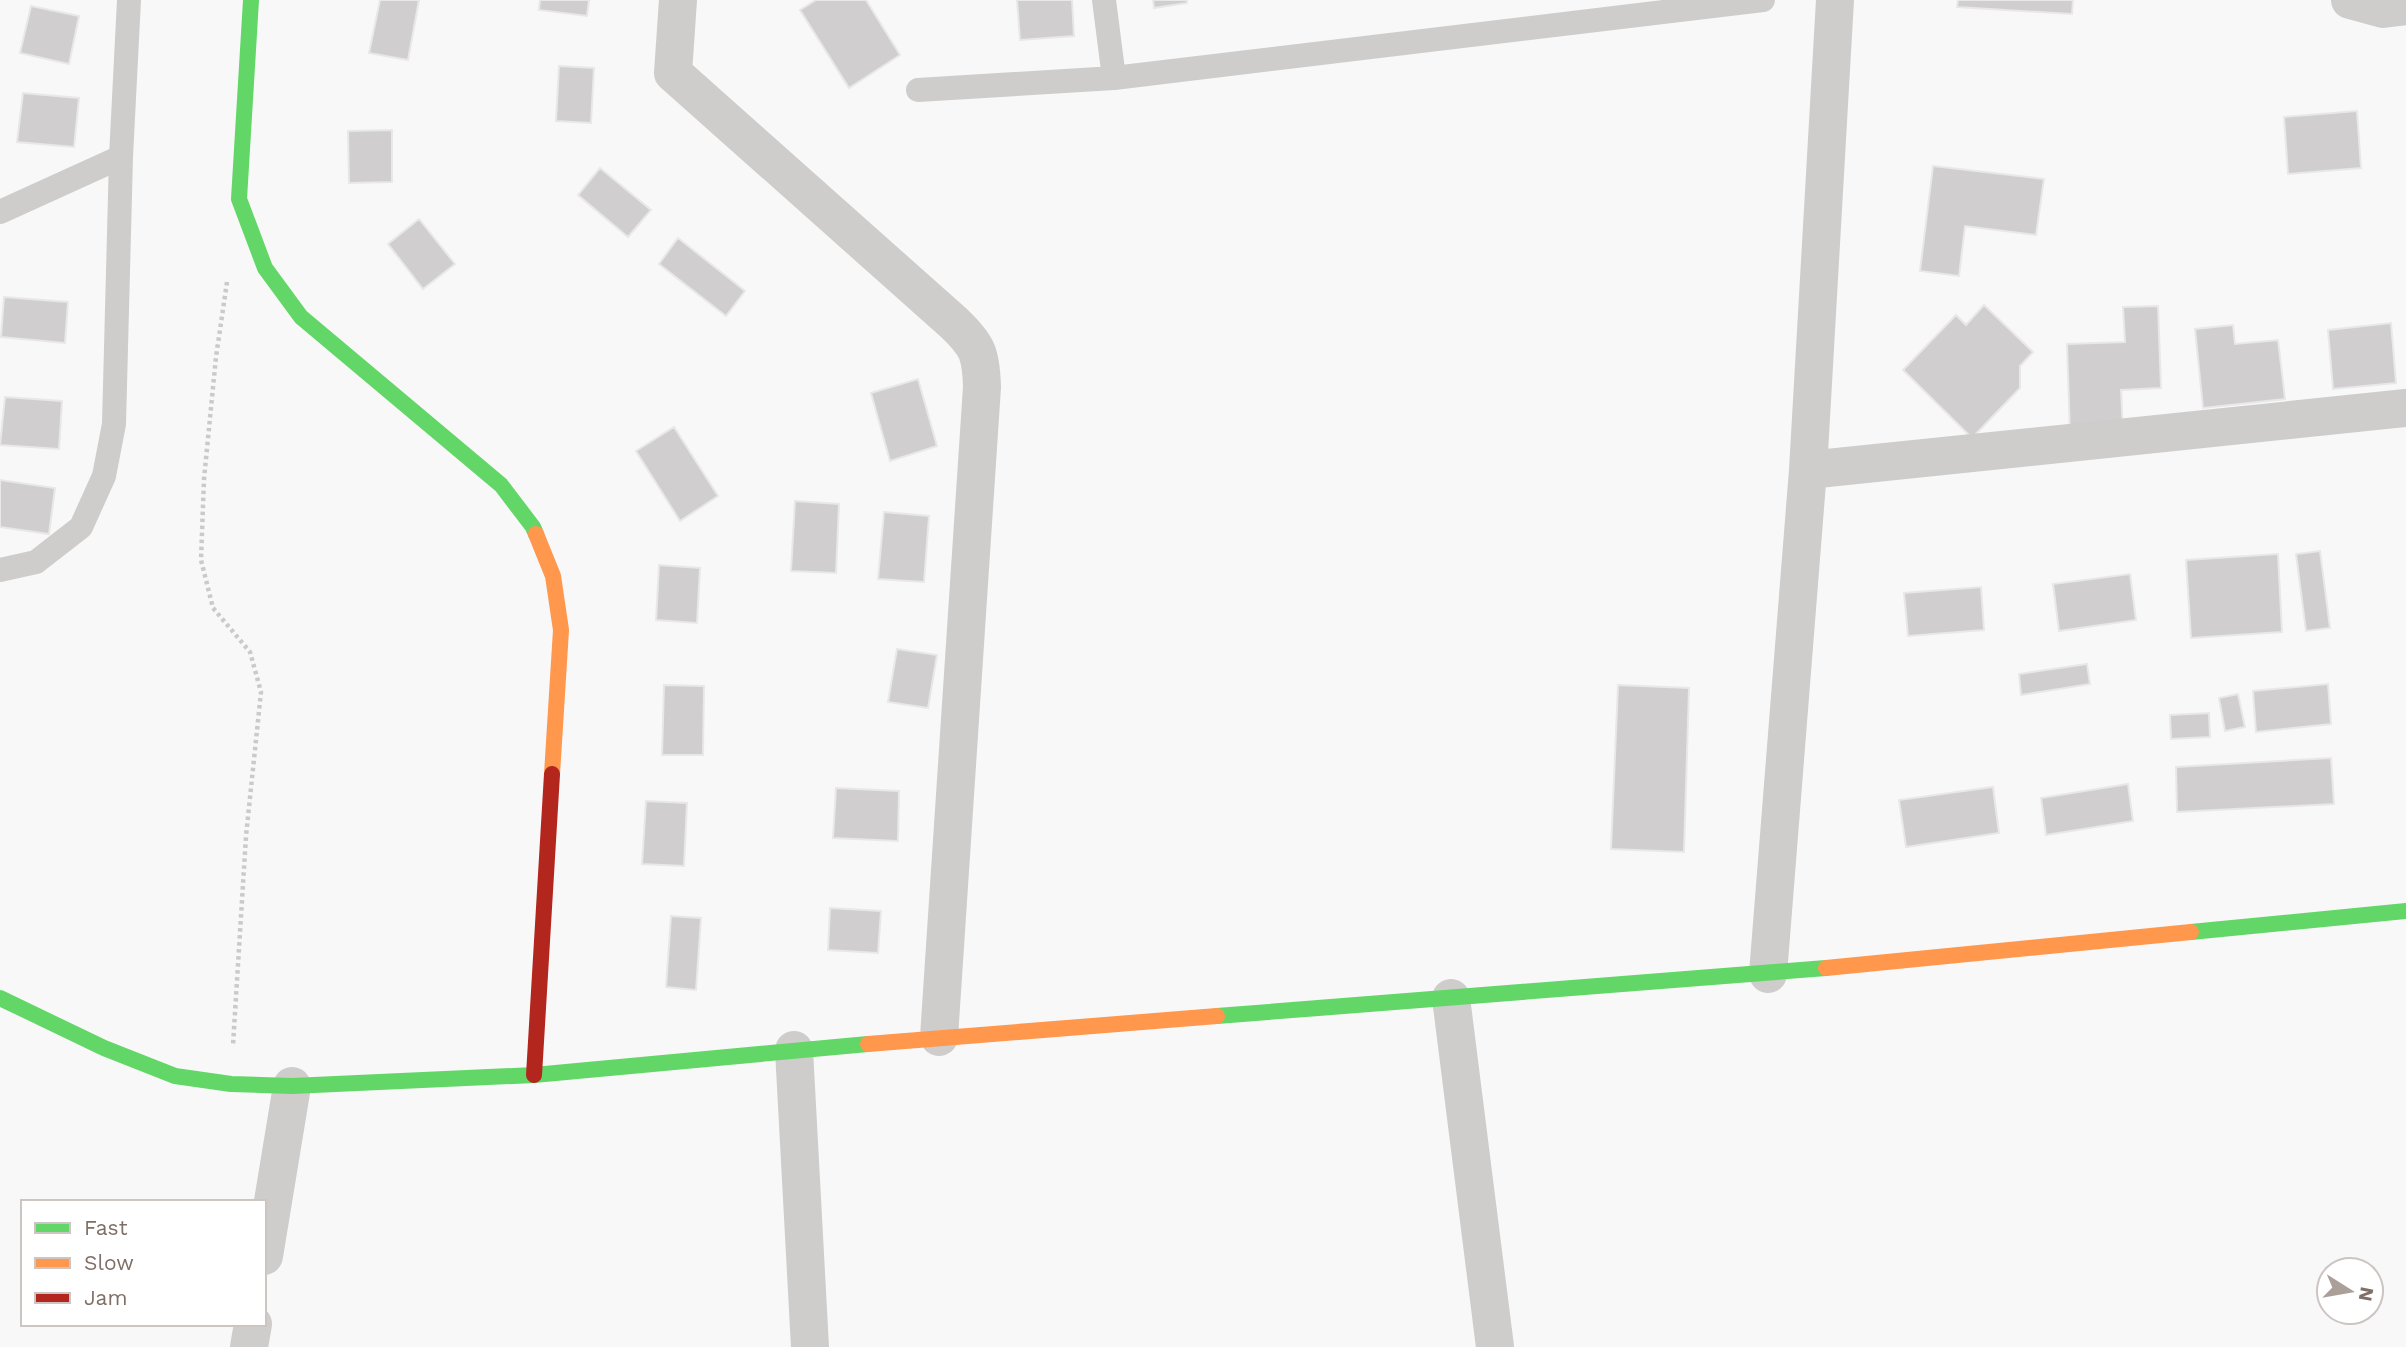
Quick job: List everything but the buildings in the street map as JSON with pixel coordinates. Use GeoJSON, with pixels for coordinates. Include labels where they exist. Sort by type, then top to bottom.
{"type":"FeatureCollection","features":[{"type":"Feature","properties":{"kind":"street"},"geometry":{"type":"LineString","coordinates":[[251,0],[239,199],[265,268],[301,317],[501,485],[533,527],[553,576],[561,630],[534,1075]]}},
{"type":"Feature","properties":{"kind":"street"},"geometry":{"type":"LineString","coordinates":[[678,0],[673,73],[954,323],[972,340],[981,363],[982,387],[939,1037]]}},
{"type":"Feature","properties":{"kind":"street"},"geometry":{"type":"LineString","coordinates":[[1768,974],[1808,470],[1835,0]]}},
{"type":"Feature","properties":{"kind":"street"},"geometry":{"type":"LineString","coordinates":[[2350,0],[2383,9],[2406,6]]}},
{"type":"Feature","properties":{"kind":"street"},"geometry":{"type":"LineString","coordinates":[[1808,470],[2406,408]]}},
{"type":"Feature","properties":{"kind":"street"},"geometry":{"type":"LineString","coordinates":[[0,998],[104,1048],[176,1076],[231,1084],[292,1086],[534,1075],[939,1037],[1768,974],[2406,911]]}},
{"type":"Feature","properties":{"kind":"street"},"geometry":{"type":"LineString","coordinates":[[1451,998],[1495,1347]]}},
{"type":"Feature","properties":{"kind":"street"},"geometry":{"type":"LineString","coordinates":[[794,1050],[810,1347]]}},
{"type":"Feature","properties":{"kind":"street"},"geometry":{"type":"LineString","coordinates":[[266,1244],[292,1086]]}},
{"type":"Feature","properties":{"kind":"street"},"geometry":{"type":"LineString","coordinates":[[249,1347],[253,1326]]}},
{"type":"Feature","properties":{"kind":"lane"},"geometry":{"type":"LineString","coordinates":[[0,570],[36,562],[81,527],[104,476],[114,424],[121,157],[129,0]]}},
{"type":"Feature","properties":{"kind":"lane"},"geometry":{"type":"LineString","coordinates":[[1104,0],[1114,78]]}},
{"type":"Feature","properties":{"kind":"lane"},"geometry":{"type":"LineString","coordinates":[[918,90],[1114,78],[1763,0]]}},
{"type":"Feature","properties":{"kind":"lane"},"geometry":{"type":"LineString","coordinates":[[0,212],[121,157]]}},
{"type":"Feature","properties":{"kind":"path"},"geometry":{"type":"LineString","coordinates":[[227,278],[215,357],[204,479],[201,560],[213,608],[250,652],[261,692],[246,836],[231,1084]]}},
{"type":"Feature","properties":{"kind":"traffic: fast"},"geometry":{"type":"LineString","coordinates":[[251,0],[239,199],[265,268],[301,317],[501,485],[536,534]]}},
{"type":"Feature","properties":{"kind":"traffic: fast"},"geometry":{"type":"LineString","coordinates":[[2191,932],[2406,911]]}},
{"type":"Feature","properties":{"kind":"traffic: fast"},"geometry":{"type":"LineString","coordinates":[[1217,1016],[1826,968]]}},
{"type":"Feature","properties":{"kind":"traffic: fast"},"geometry":{"type":"LineString","coordinates":[[0,998],[104,1048],[175,1076],[231,1084],[292,1086],[534,1075],[868,1044]]}},
{"type":"Feature","properties":{"kind":"traffic: slow"},"geometry":{"type":"LineString","coordinates":[[536,534],[553,576],[561,630],[552,774]]}},
{"type":"Feature","properties":{"kind":"traffic: slow"},"geometry":{"type":"LineString","coordinates":[[1826,968],[2191,932]]}},
{"type":"Feature","properties":{"kind":"traffic: slow"},"geometry":{"type":"LineString","coordinates":[[868,1044],[1217,1016]]}},
{"type":"Feature","properties":{"kind":"traffic: jam"},"geometry":{"type":"LineString","coordinates":[[534,1075],[552,774]]}}]}
